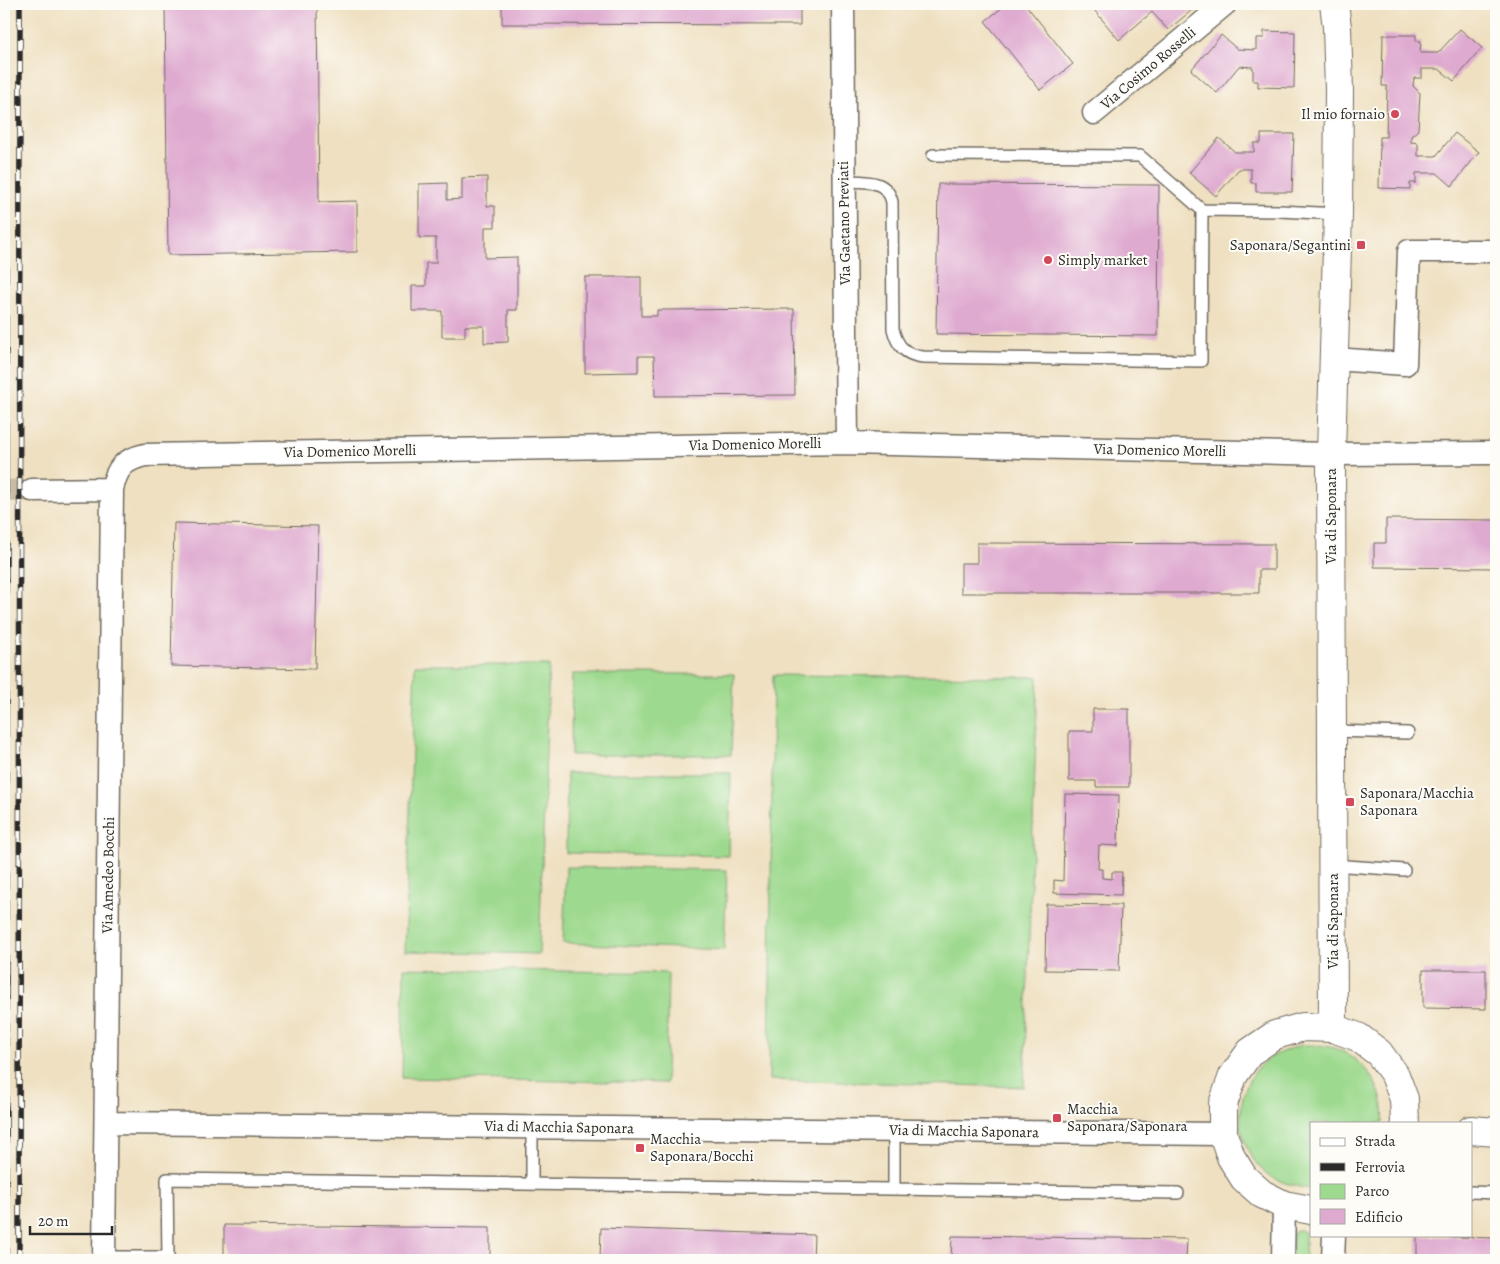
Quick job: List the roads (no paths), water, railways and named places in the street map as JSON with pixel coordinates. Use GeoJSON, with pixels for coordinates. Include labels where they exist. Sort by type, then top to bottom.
{"type":"FeatureCollection","features":[{"type":"Feature","properties":{"kind":"street","name":"Via Gaetano Previati"},"geometry":{"type":"LineString","coordinates":[[843,4],[847,443]]}},
{"type":"Feature","properties":{"kind":"street","name":"Via Cosimo Rosselli"},"geometry":{"type":"LineString","coordinates":[[1094,114],[1225,4]]}},
{"type":"Feature","properties":{"kind":"street","name":"Via di Saponara"},"geometry":{"type":"LineString","coordinates":[[1333,1028],[1331,454],[1338,214],[1339,57],[1334,4]]}},
{"type":"Feature","properties":{"kind":"street"},"geometry":{"type":"LineString","coordinates":[[1334,359],[1405,364],[1409,251],[1496,251]]}},
{"type":"Feature","properties":{"kind":"street","name":"Via Domenico Morelli"},"geometry":{"type":"LineString","coordinates":[[112,489],[115,477],[122,465],[133,458],[145,455],[847,443],[1331,454],[1496,453]]}},
{"type":"Feature","properties":{"kind":"street"},"geometry":{"type":"LineString","coordinates":[[32,490],[112,489]]}},
{"type":"Feature","properties":{"kind":"street","name":"Via Amedeo Bocchi"},"geometry":{"type":"LineString","coordinates":[[104,1259],[112,489]]}},
{"type":"Feature","properties":{"kind":"street"},"geometry":{"type":"LineString","coordinates":[[1310,1210],[1284,1205],[1262,1194],[1244,1178],[1231,1157],[1223,1134],[1223,1104],[1232,1076],[1250,1052],[1275,1035],[1304,1027],[1333,1028],[1358,1037],[1379,1053],[1395,1074],[1404,1100],[1405,1122]]}},
{"type":"Feature","properties":{"kind":"street","name":"Via di Macchia Saponara"},"geometry":{"type":"LineString","coordinates":[[106,1123],[1223,1134]]}},
{"type":"Feature","properties":{"kind":"street"},"geometry":{"type":"LineString","coordinates":[[1472,1130],[1496,1132]]}},
{"type":"Feature","properties":{"kind":"street"},"geometry":{"type":"LineString","coordinates":[[1284,1205],[1284,1260]]}},
{"type":"Feature","properties":{"kind":"street"},"geometry":{"type":"LineString","coordinates":[[1334,1236],[1334,1260]]}},
{"type":"Feature","properties":{"kind":"lane"},"geometry":{"type":"LineString","coordinates":[[933,156],[1140,156],[1202,210],[1338,214]]}},
{"type":"Feature","properties":{"kind":"lane"},"geometry":{"type":"LineString","coordinates":[[844,180],[878,184],[886,188],[890,194],[892,202],[895,336],[902,350],[916,357],[1201,361],[1202,210]]}},
{"type":"Feature","properties":{"kind":"lane"},"geometry":{"type":"LineString","coordinates":[[1332,731],[1408,733]]}},
{"type":"Feature","properties":{"kind":"lane"},"geometry":{"type":"LineString","coordinates":[[1332,865],[1404,870]]}},
{"type":"Feature","properties":{"kind":"lane"},"geometry":{"type":"LineString","coordinates":[[532,1127],[532,1184]]}},
{"type":"Feature","properties":{"kind":"lane"},"geometry":{"type":"LineString","coordinates":[[894,1130],[894,1188]]}},
{"type":"Feature","properties":{"kind":"lane"},"geometry":{"type":"LineString","coordinates":[[104,1259],[168,1259],[167,1179],[1178,1193]]}},
{"type":"Feature","properties":{"kind":"lane"},"geometry":{"type":"LineString","coordinates":[[1472,1192],[1496,1192]]}},
{"type":"Feature","properties":{"kind":"tunnel"},"geometry":{"type":"LineString","coordinates":[[4,491],[32,490]]}},
{"type":"Feature","properties":{"kind":"railway"},"geometry":{"type":"LineString","coordinates":[[6,4],[6,1260]]}},
{"type":"Feature","properties":{"kind":"railway"},"geometry":{"type":"LineString","coordinates":[[19,1260],[20,4]]}},
{"type":"Feature","properties":{"kind":"place","name":"Il mio fornaio"},"geometry":{"type":"Point","coordinates":[1395,114]}},
{"type":"Feature","properties":{"kind":"place","name":"Saponara/Segantini"},"geometry":{"type":"Point","coordinates":[1361,245]}},
{"type":"Feature","properties":{"kind":"place","name":"Simply market"},"geometry":{"type":"Point","coordinates":[1048,260]}},
{"type":"Feature","properties":{"kind":"place","name":"Saponara/Macchia Saponara"},"geometry":{"type":"Point","coordinates":[1350,802]}},
{"type":"Feature","properties":{"kind":"place","name":"Macchia Saponara/Saponara"},"geometry":{"type":"Point","coordinates":[1057,1118]}},
{"type":"Feature","properties":{"kind":"place","name":"Macchia Saponara/Bocchi"},"geometry":{"type":"Point","coordinates":[640,1148]}}]}
